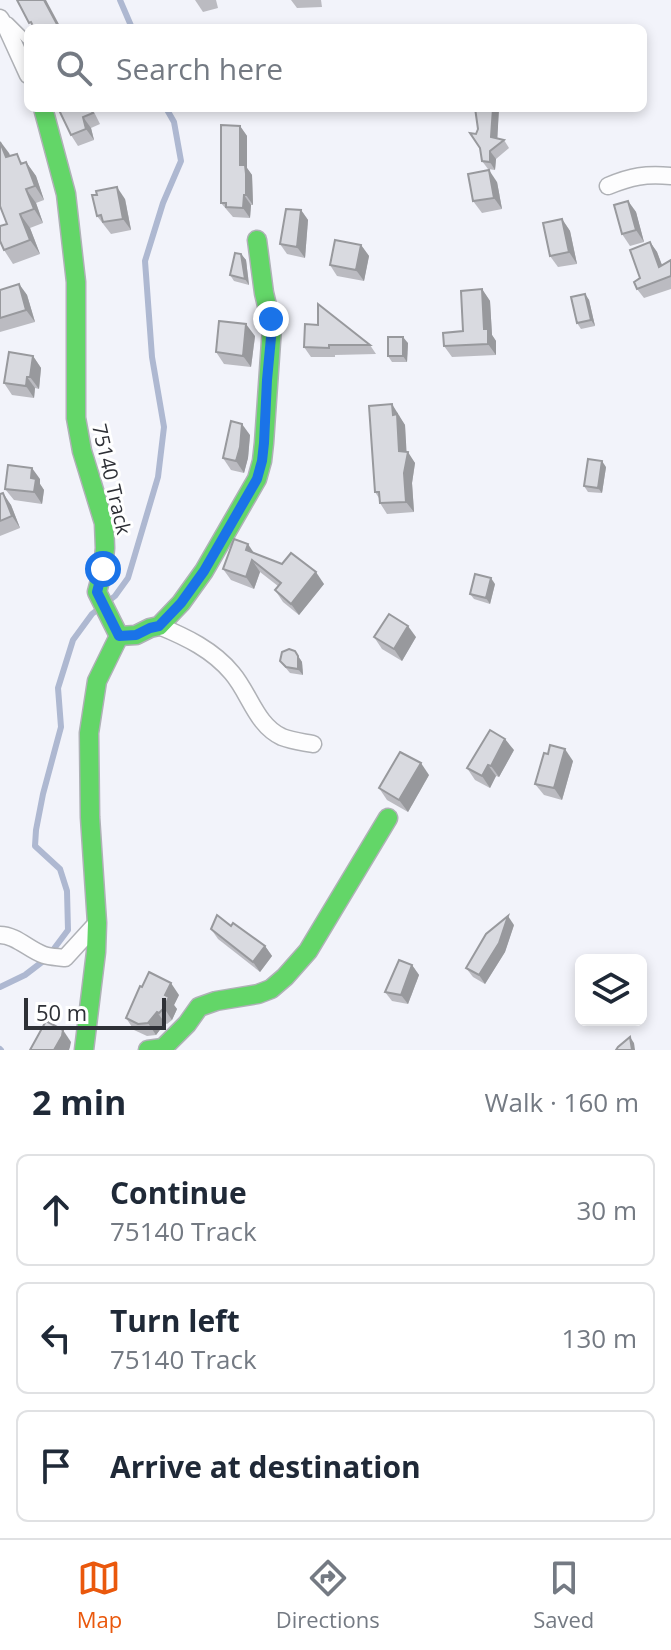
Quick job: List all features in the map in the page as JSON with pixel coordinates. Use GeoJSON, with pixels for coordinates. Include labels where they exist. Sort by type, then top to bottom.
{"type":"FeatureCollection","features":[{"type":"Feature","properties":{"kind":"street"},"geometry":{"type":"LineString","coordinates":[[0,16],[24,66]]}},
{"type":"Feature","properties":{"kind":"street","name":"75140 Track"},"geometry":{"type":"LineString","coordinates":[[44,112],[66,194],[76,282],[76,418],[82,451],[104,523],[103,569],[97,592],[119,636]]}},
{"type":"Feature","properties":{"kind":"street"},"geometry":{"type":"LineString","coordinates":[[608,186],[627,178],[671,176]]}},
{"type":"Feature","properties":{"kind":"street"},"geometry":{"type":"LineString","coordinates":[[84,1050],[92,998],[97,923],[90,817],[89,733],[97,681],[119,636],[136,635],[159,626],[181,603],[204,571],[257,479],[262,461],[272,327],[257,240]]}},
{"type":"Feature","properties":{"kind":"street"},"geometry":{"type":"LineString","coordinates":[[159,626],[181,635],[215,656],[233,674],[268,728],[285,738],[313,744]]}},
{"type":"Feature","properties":{"kind":"street"},"geometry":{"type":"LineString","coordinates":[[148,1050],[163,1048],[199,1007],[258,994],[271,989],[285,977],[308,951],[388,818]]}},
{"type":"Feature","properties":{"kind":"street"},"geometry":{"type":"LineString","coordinates":[[0,935],[8,935],[46,956],[65,958],[97,923]]}},
{"type":"Feature","properties":{"kind":"lane"},"geometry":{"type":"LineString","coordinates":[[0,16],[24,37]]}},
{"type":"Feature","properties":{"kind":"building"},"geometry":{"type":"Polygon","coordinates":[[[17,0],[44,0],[57,24],[31,22],[17,0]]]}},
{"type":"Feature","properties":{"kind":"building"},"geometry":{"type":"Polygon","coordinates":[[[60,112],[92,112],[83,117],[86,129],[71,135],[60,112]]]}},
{"type":"Feature","properties":{"kind":"building"},"geometry":{"type":"Polygon","coordinates":[[[476,112],[493,112],[491,137],[504,140],[490,151],[490,162],[482,161],[480,148],[470,133],[476,134],[476,112]]]}},
{"type":"Feature","properties":{"kind":"building"},"geometry":{"type":"Polygon","coordinates":[[[221,125],[240,126],[240,165],[245,165],[246,174],[243,208],[226,207],[226,203],[221,203],[221,125]]]}},
{"type":"Feature","properties":{"kind":"building"},"geometry":{"type":"Polygon","coordinates":[[[0,142],[6,157],[17,154],[21,164],[26,162],[35,186],[26,189],[34,209],[20,214],[30,240],[4,250],[0,241],[0,226],[7,224],[0,206],[0,142]]]}},
{"type":"Feature","properties":{"kind":"building"},"geometry":{"type":"Polygon","coordinates":[[[489,170],[494,198],[473,201],[468,174],[489,170]]]}},
{"type":"Feature","properties":{"kind":"building"},"geometry":{"type":"Polygon","coordinates":[[[117,187],[123,219],[103,222],[101,215],[97,216],[92,195],[97,195],[96,191],[117,187]]]}},
{"type":"Feature","properties":{"kind":"building"},"geometry":{"type":"Polygon","coordinates":[[[628,201],[636,230],[622,234],[614,205],[628,201]]]}},
{"type":"Feature","properties":{"kind":"building"},"geometry":{"type":"Polygon","coordinates":[[[286,209],[301,210],[297,247],[280,244],[286,209]]]}},
{"type":"Feature","properties":{"kind":"building"},"geometry":{"type":"Polygon","coordinates":[[[562,219],[569,252],[550,256],[543,223],[562,219]]]}},
{"type":"Feature","properties":{"kind":"building"},"geometry":{"type":"Polygon","coordinates":[[[335,240],[361,245],[356,270],[330,265],[335,240]]]}},
{"type":"Feature","properties":{"kind":"building"},"geometry":{"type":"Polygon","coordinates":[[[650,242],[659,267],[671,260],[671,276],[637,289],[634,282],[640,278],[630,250],[650,242]]]}},
{"type":"Feature","properties":{"kind":"building"},"geometry":{"type":"Polygon","coordinates":[[[235,253],[241,254],[245,279],[230,275],[235,253]]]}},
{"type":"Feature","properties":{"kind":"building"},"geometry":{"type":"Polygon","coordinates":[[[19,284],[26,310],[0,318],[0,290],[19,284]]]}},
{"type":"Feature","properties":{"kind":"building"},"geometry":{"type":"Polygon","coordinates":[[[482,289],[488,344],[444,346],[443,333],[463,331],[461,291],[482,289]]]}},
{"type":"Feature","properties":{"kind":"building"},"geometry":{"type":"Polygon","coordinates":[[[585,294],[591,320],[577,323],[571,297],[585,294]]]}},
{"type":"Feature","properties":{"kind":"building"},"geometry":{"type":"Polygon","coordinates":[[[318,304],[370,345],[304,347],[305,324],[318,325],[318,304]]]}},
{"type":"Feature","properties":{"kind":"building"},"geometry":{"type":"Polygon","coordinates":[[[219,321],[246,324],[243,356],[216,352],[219,321]]]}},
{"type":"Feature","properties":{"kind":"building"},"geometry":{"type":"Polygon","coordinates":[[[388,337],[403,337],[403,356],[388,356],[388,337]]]}},
{"type":"Feature","properties":{"kind":"building"},"geometry":{"type":"Polygon","coordinates":[[[9,352],[33,356],[26,386],[4,383],[9,352]]]}},
{"type":"Feature","properties":{"kind":"building"},"geometry":{"type":"Polygon","coordinates":[[[392,404],[393,415],[397,414],[399,451],[408,452],[404,473],[406,502],[380,503],[379,492],[375,492],[369,406],[392,404]]]}},
{"type":"Feature","properties":{"kind":"building"},"geometry":{"type":"Polygon","coordinates":[[[231,421],[242,424],[236,461],[223,458],[231,421]]]}},
{"type":"Feature","properties":{"kind":"building"},"geometry":{"type":"Polygon","coordinates":[[[588,459],[602,461],[598,488],[584,486],[588,459]]]}},
{"type":"Feature","properties":{"kind":"building"},"geometry":{"type":"Polygon","coordinates":[[[8,465],[32,468],[31,478],[36,479],[34,492],[5,489],[8,465]]]}},
{"type":"Feature","properties":{"kind":"building"},"geometry":{"type":"Polygon","coordinates":[[[3,493],[12,516],[0,521],[0,494],[3,493]]]}},
{"type":"Feature","properties":{"kind":"building"},"geometry":{"type":"Polygon","coordinates":[[[234,539],[248,544],[246,550],[282,564],[291,553],[316,572],[291,604],[275,590],[281,583],[252,560],[246,577],[223,569],[234,539]]]}},
{"type":"Feature","properties":{"kind":"building"},"geometry":{"type":"Polygon","coordinates":[[[475,574],[491,578],[486,598],[470,594],[475,574]]]}},
{"type":"Feature","properties":{"kind":"building"},"geometry":{"type":"Polygon","coordinates":[[[389,614],[408,626],[394,649],[374,637],[389,614]]]}},
{"type":"Feature","properties":{"kind":"building"},"geometry":{"type":"Polygon","coordinates":[[[289,649],[298,656],[298,669],[286,667],[280,661],[282,652],[289,649]]]}},
{"type":"Feature","properties":{"kind":"building"},"geometry":{"type":"Polygon","coordinates":[[[490,730],[505,739],[482,776],[467,768],[490,730]]]}},
{"type":"Feature","properties":{"kind":"building"},"geometry":{"type":"Polygon","coordinates":[[[550,745],[565,749],[554,788],[535,784],[544,753],[548,754],[550,745]]]}},
{"type":"Feature","properties":{"kind":"building"},"geometry":{"type":"Polygon","coordinates":[[[400,752],[421,763],[399,800],[379,788],[400,752]]]}},
{"type":"Feature","properties":{"kind":"building"},"geometry":{"type":"Polygon","coordinates":[[[217,915],[265,946],[253,962],[211,929],[217,915]]]}},
{"type":"Feature","properties":{"kind":"building"},"geometry":{"type":"Polygon","coordinates":[[[508,916],[499,943],[479,975],[466,968],[486,934],[508,916]]]}},
{"type":"Feature","properties":{"kind":"building"},"geometry":{"type":"Polygon","coordinates":[[[399,960],[412,965],[401,995],[385,992],[399,960]]]}},
{"type":"Feature","properties":{"kind":"building"},"geometry":{"type":"Polygon","coordinates":[[[149,972],[171,983],[165,995],[169,997],[164,1008],[148,1023],[138,1024],[126,1018],[149,972]]]}},
{"type":"Feature","properties":{"kind":"building"},"geometry":{"type":"Polygon","coordinates":[[[46,1021],[63,1030],[62,1036],[54,1050],[30,1050],[46,1021]]]}},
{"type":"Feature","properties":{"kind":"building"},"geometry":{"type":"Polygon","coordinates":[[[630,1037],[632,1050],[616,1050],[618,1047],[630,1037]]]}},
{"type":"Feature","properties":{"kind":"waterway"},"geometry":{"type":"LineString","coordinates":[[120,0],[130,24]]}},
{"type":"Feature","properties":{"kind":"waterway"},"geometry":{"type":"LineString","coordinates":[[53,950],[68,930],[67,891],[60,869],[35,846],[43,794],[61,727],[58,688],[73,640],[92,614],[115,596],[128,578],[158,477],[164,427],[152,357],[145,261],[163,203],[181,161],[174,122],[168,112]]}},
{"type":"Feature","properties":{"kind":"waterway"},"geometry":{"type":"LineString","coordinates":[[0,987],[25,975],[42,962]]}},
{"type":"Feature","properties":{"kind":"traffic: fast"},"geometry":{"type":"LineString","coordinates":[[44,112],[66,194],[76,282],[76,418],[82,451],[104,523],[103,569],[97,592],[119,636]]}},
{"type":"Feature","properties":{"kind":"traffic: fast"},"geometry":{"type":"LineString","coordinates":[[119,636],[136,635],[159,626],[181,603],[204,571],[257,479],[264,443],[272,327],[257,240]]}},
{"type":"Feature","properties":{"kind":"traffic: fast"},"geometry":{"type":"LineString","coordinates":[[84,1050],[97,923],[90,817],[89,733],[97,681],[119,636]]}},
{"type":"Feature","properties":{"kind":"traffic: fast"},"geometry":{"type":"LineString","coordinates":[[148,1050],[163,1048],[199,1007],[258,994],[271,989],[285,977],[308,951],[388,818]]}},
{"type":"Feature","properties":{"kind":"route"},"geometry":{"type":"LineString","coordinates":[[103,569],[97,592],[119,636],[136,635],[159,626],[181,603],[204,571],[257,479],[262,461],[271,319]]}}]}
